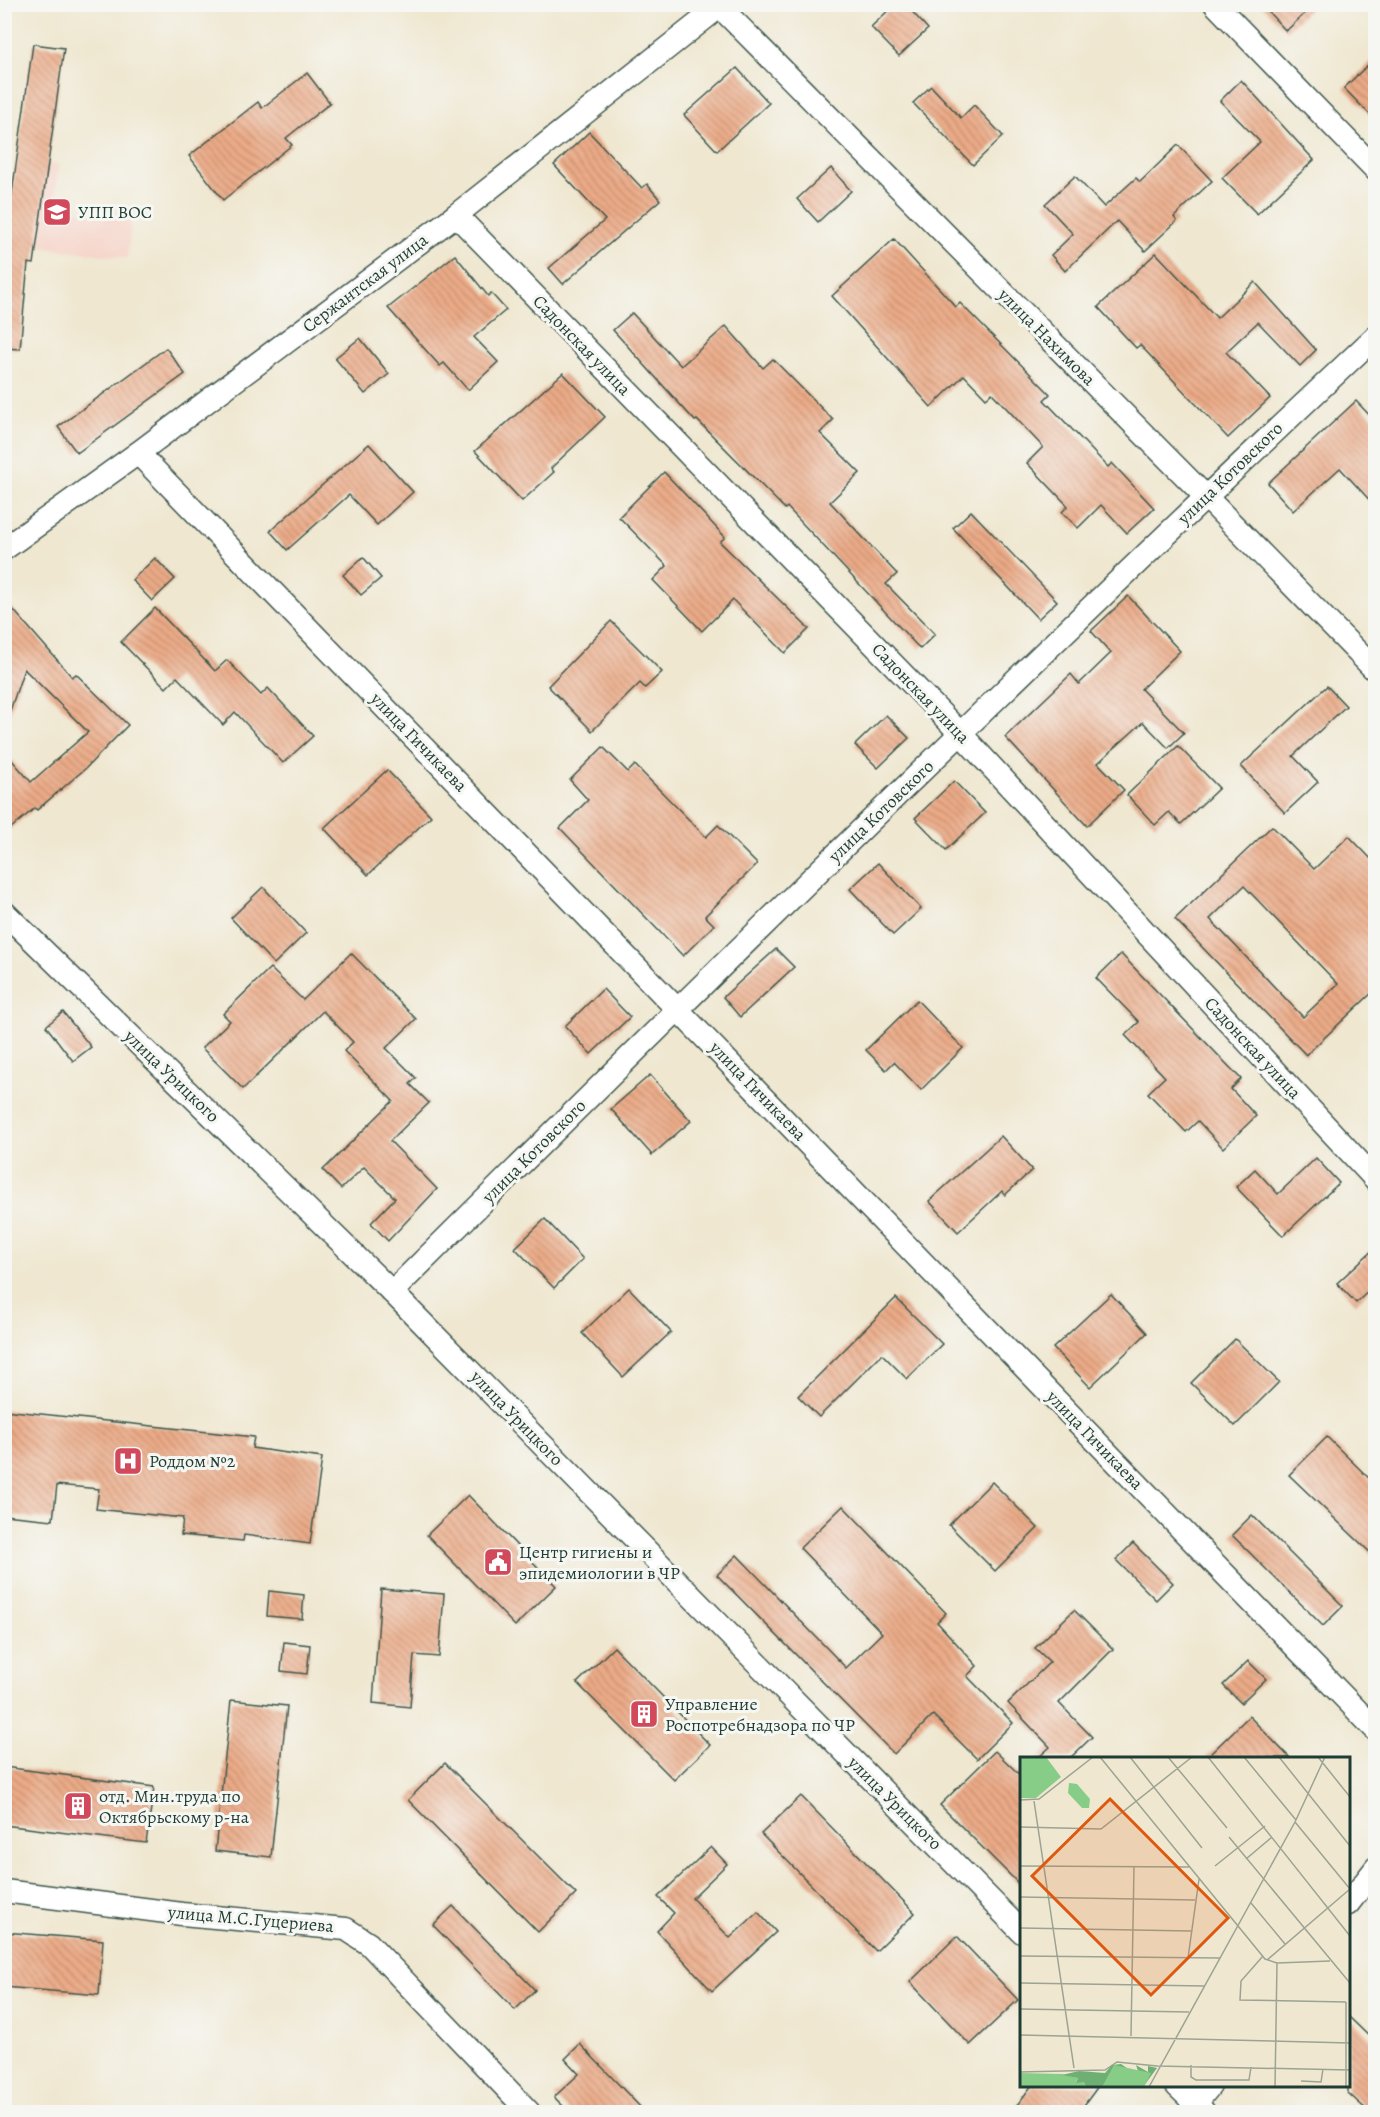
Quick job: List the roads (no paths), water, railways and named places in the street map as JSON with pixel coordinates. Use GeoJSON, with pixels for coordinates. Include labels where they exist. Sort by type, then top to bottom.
{"type":"FeatureCollection","features":[{"type":"Feature","properties":{"kind":"street"},"geometry":{"type":"LineString","coordinates":[[1215,4],[1376,170]]}},
{"type":"Feature","properties":{"kind":"street","name":"Сержантская улица"},"geometry":{"type":"LineString","coordinates":[[4,549],[138,453],[456,215],[718,6]]}},
{"type":"Feature","properties":{"kind":"street","name":"улица Нахимова"},"geometry":{"type":"LineString","coordinates":[[718,6],[1376,671]]}},
{"type":"Feature","properties":{"kind":"street","name":"Садонская улица"},"geometry":{"type":"LineString","coordinates":[[456,215],[961,734],[1376,1180]]}},
{"type":"Feature","properties":{"kind":"street","name":"улица Котовского"},"geometry":{"type":"LineString","coordinates":[[392,1292],[678,1008],[1205,496],[1376,336]]}},
{"type":"Feature","properties":{"kind":"street","name":"улица Гичикаева"},"geometry":{"type":"LineString","coordinates":[[138,453],[1376,1730]]}},
{"type":"Feature","properties":{"kind":"street","name":"улица Урицкого"},"geometry":{"type":"LineString","coordinates":[[4,912],[392,1292],[1020,1930]]}},
{"type":"Feature","properties":{"kind":"street"},"geometry":{"type":"LineString","coordinates":[[1350,1901],[1376,1868]]}},
{"type":"Feature","properties":{"kind":"street","name":"улица М.С.Гуцериева"},"geometry":{"type":"LineString","coordinates":[[4,1891],[182,1914],[346,1929],[369,1944],[529,2112]]}},
{"type":"Feature","properties":{"kind":"street"},"geometry":{"type":"LineString","coordinates":[[1179,2087],[1196,2110],[1209,2087]]}},
{"type":"Feature","properties":{"kind":"place","name":"УПП ВОС"},"geometry":{"type":"Point","coordinates":[57,212]}},
{"type":"Feature","properties":{"kind":"place","name":"Роддом №2"},"geometry":{"type":"Point","coordinates":[128,1461]}},
{"type":"Feature","properties":{"kind":"place","name":"Центр гигиены и эпидемиологии в ЧР"},"geometry":{"type":"Point","coordinates":[498,1562]}},
{"type":"Feature","properties":{"kind":"place","name":"Управление Роспотребнадзора по ЧР"},"geometry":{"type":"Point","coordinates":[644,1714]}},
{"type":"Feature","properties":{"kind":"place","name":"отд. Мин.труда по Октябрьскому р-на"},"geometry":{"type":"Point","coordinates":[78,1806]}}]}
